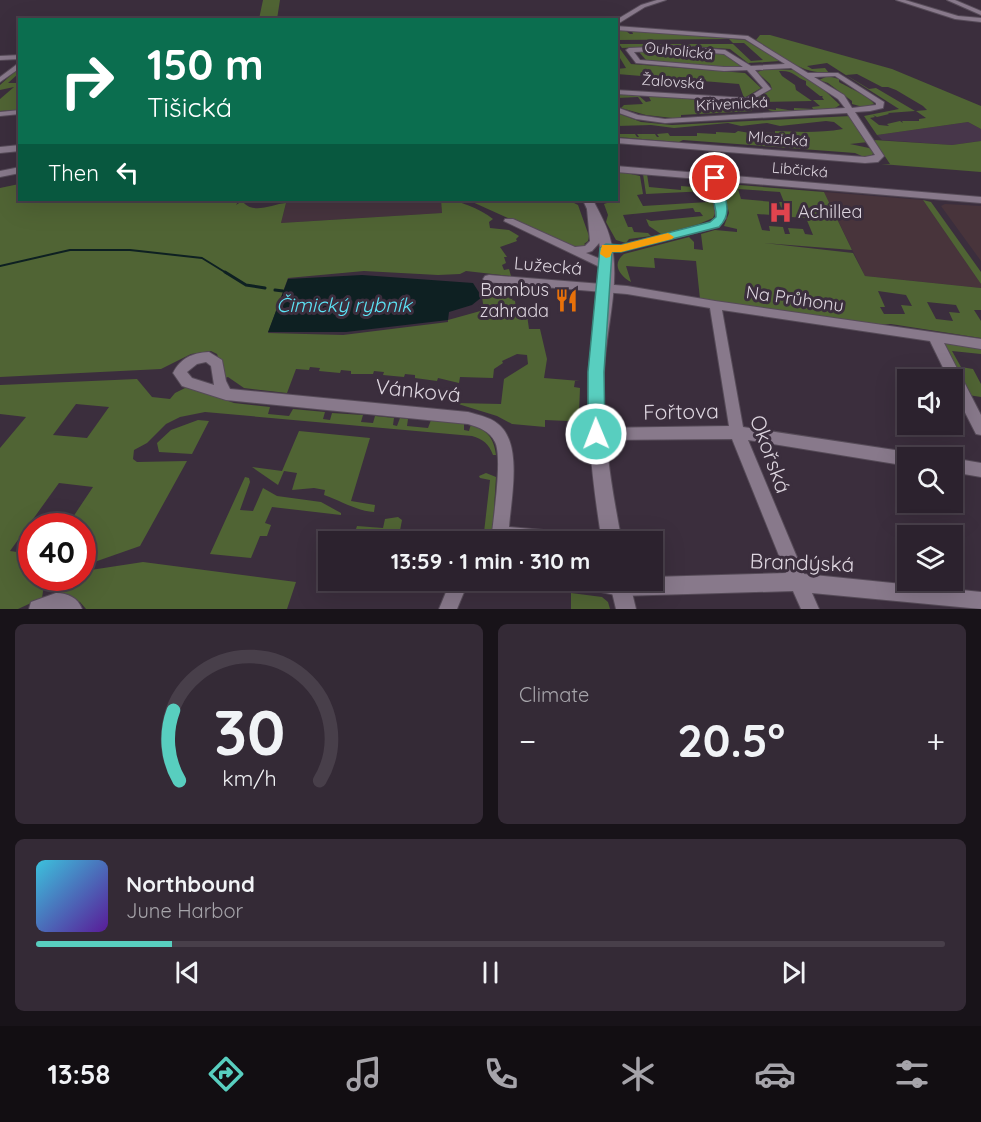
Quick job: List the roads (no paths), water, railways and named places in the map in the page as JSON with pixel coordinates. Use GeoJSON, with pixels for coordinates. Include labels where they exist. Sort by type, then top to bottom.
{"type":"FeatureCollection","features":[{"type":"Feature","properties":{"kind":"street"},"geometry":{"type":"LineString","coordinates":[[899,0],[957,18],[981,20]]}},
{"type":"Feature","properties":{"kind":"street"},"geometry":{"type":"LineString","coordinates":[[950,0],[981,13]]}},
{"type":"Feature","properties":{"kind":"street"},"geometry":{"type":"LineString","coordinates":[[618,22],[660,1]]}},
{"type":"Feature","properties":{"kind":"street"},"geometry":{"type":"LineString","coordinates":[[618,28],[746,37],[841,97],[850,110]]}},
{"type":"Feature","properties":{"kind":"street","name":"Ouholická"},"geometry":{"type":"LineString","coordinates":[[676,48],[718,51],[730,53],[748,68],[724,69],[638,62],[629,50],[676,48]]}},
{"type":"Feature","properties":{"kind":"street"},"geometry":{"type":"LineString","coordinates":[[0,58],[18,57]]}},
{"type":"Feature","properties":{"kind":"street"},"geometry":{"type":"LineString","coordinates":[[0,80],[18,66]]}},
{"type":"Feature","properties":{"kind":"street"},"geometry":{"type":"LineString","coordinates":[[748,68],[793,66]]}},
{"type":"Feature","properties":{"kind":"street"},"geometry":{"type":"LineString","coordinates":[[748,68],[767,86],[767,89],[748,100],[764,116]]}},
{"type":"Feature","properties":{"kind":"street","name":"Křivenická"},"geometry":{"type":"LineString","coordinates":[[618,110],[636,117],[657,121],[878,108],[881,104],[836,74],[807,75]]}},
{"type":"Feature","properties":{"kind":"street","name":"Žalovská"},"geometry":{"type":"LineString","coordinates":[[618,92],[748,100]]}},
{"type":"Feature","properties":{"kind":"street","name":"Mlazická"},"geometry":{"type":"LineString","coordinates":[[618,140],[865,160],[878,159],[879,154],[850,110]]}},
{"type":"Feature","properties":{"kind":"street"},"geometry":{"type":"LineString","coordinates":[[1,115],[18,112]]}},
{"type":"Feature","properties":{"kind":"street"},"geometry":{"type":"LineString","coordinates":[[0,150],[18,148]]}},
{"type":"Feature","properties":{"kind":"street","name":"Libčická"},"geometry":{"type":"LineString","coordinates":[[618,169],[981,200]]}},
{"type":"Feature","properties":{"kind":"street"},"geometry":{"type":"LineString","coordinates":[[0,174],[18,170]]}},
{"type":"Feature","properties":{"kind":"street"},"geometry":{"type":"LineString","coordinates":[[606,248],[621,248],[715,225],[722,218],[715,178]]}},
{"type":"Feature","properties":{"kind":"street"},"geometry":{"type":"LineString","coordinates":[[590,204],[606,248],[596,372],[596,434],[610,531]]}},
{"type":"Feature","properties":{"kind":"street"},"geometry":{"type":"LineString","coordinates":[[573,251],[588,249],[595,242],[590,204]]}},
{"type":"Feature","properties":{"kind":"street"},"geometry":{"type":"LineString","coordinates":[[509,221],[606,266]]}},
{"type":"Feature","properties":{"kind":"street","name":"Lužecká"},"geometry":{"type":"LineString","coordinates":[[489,279],[604,290]]}},
{"type":"Feature","properties":{"kind":"street","name":"Na Průhonu"},"geometry":{"type":"LineString","coordinates":[[604,290],[627,290],[981,344]]}},
{"type":"Feature","properties":{"kind":"street","name":"Okořská"},"geometry":{"type":"LineString","coordinates":[[715,305],[737,432],[810,609]]}},
{"type":"Feature","properties":{"kind":"street"},"geometry":{"type":"LineString","coordinates":[[934,337],[981,429]]}},
{"type":"Feature","properties":{"kind":"street","name":"Vánková"},"geometry":{"type":"LineString","coordinates":[[226,394],[219,381],[217,364],[209,357],[196,357],[184,364],[180,373],[188,382],[226,394],[468,418],[494,427],[503,438],[506,452],[501,531]]}},
{"type":"Feature","properties":{"kind":"street","name":"Fořtova"},"geometry":{"type":"LineString","coordinates":[[596,434],[737,432],[897,457]]}},
{"type":"Feature","properties":{"kind":"street"},"geometry":{"type":"LineString","coordinates":[[963,467],[981,470]]}},
{"type":"Feature","properties":{"kind":"street","name":"Brandýská"},"geometry":{"type":"LineString","coordinates":[[663,584],[797,582],[981,601]]}},
{"type":"Feature","properties":{"kind":"street"},"geometry":{"type":"LineString","coordinates":[[448,609],[455,591]]}},
{"type":"Feature","properties":{"kind":"street"},"geometry":{"type":"LineString","coordinates":[[622,591],[626,609]]}},
{"type":"Feature","properties":{"kind":"street"},"geometry":{"type":"LineString","coordinates":[[38,609],[56,602],[69,604],[74,609]]}},
{"type":"Feature","properties":{"kind":"water","name":"Čimický rybník"},"geometry":{"type":"Polygon","coordinates":[[[362,275],[473,283],[482,297],[472,305],[449,312],[448,320],[346,332],[268,332],[288,279],[362,275]]]}},
{"type":"Feature","properties":{"kind":"waterway"},"geometry":{"type":"LineString","coordinates":[[0,266],[70,250],[130,250],[202,258],[228,274]]}},
{"type":"Feature","properties":{"kind":"waterway"},"geometry":{"type":"LineString","coordinates":[[225,272],[246,285],[265,288]]}},
{"type":"Feature","properties":{"kind":"waterway"},"geometry":{"type":"LineString","coordinates":[[275,290],[283,291]]}},
{"type":"Feature","properties":{"kind":"place","name":"Achillea"},"geometry":{"type":"Point","coordinates":[780,212]}},
{"type":"Feature","properties":{"kind":"place","name":"Bambus zahrada"},"geometry":{"type":"Point","coordinates":[567,300]}}]}
